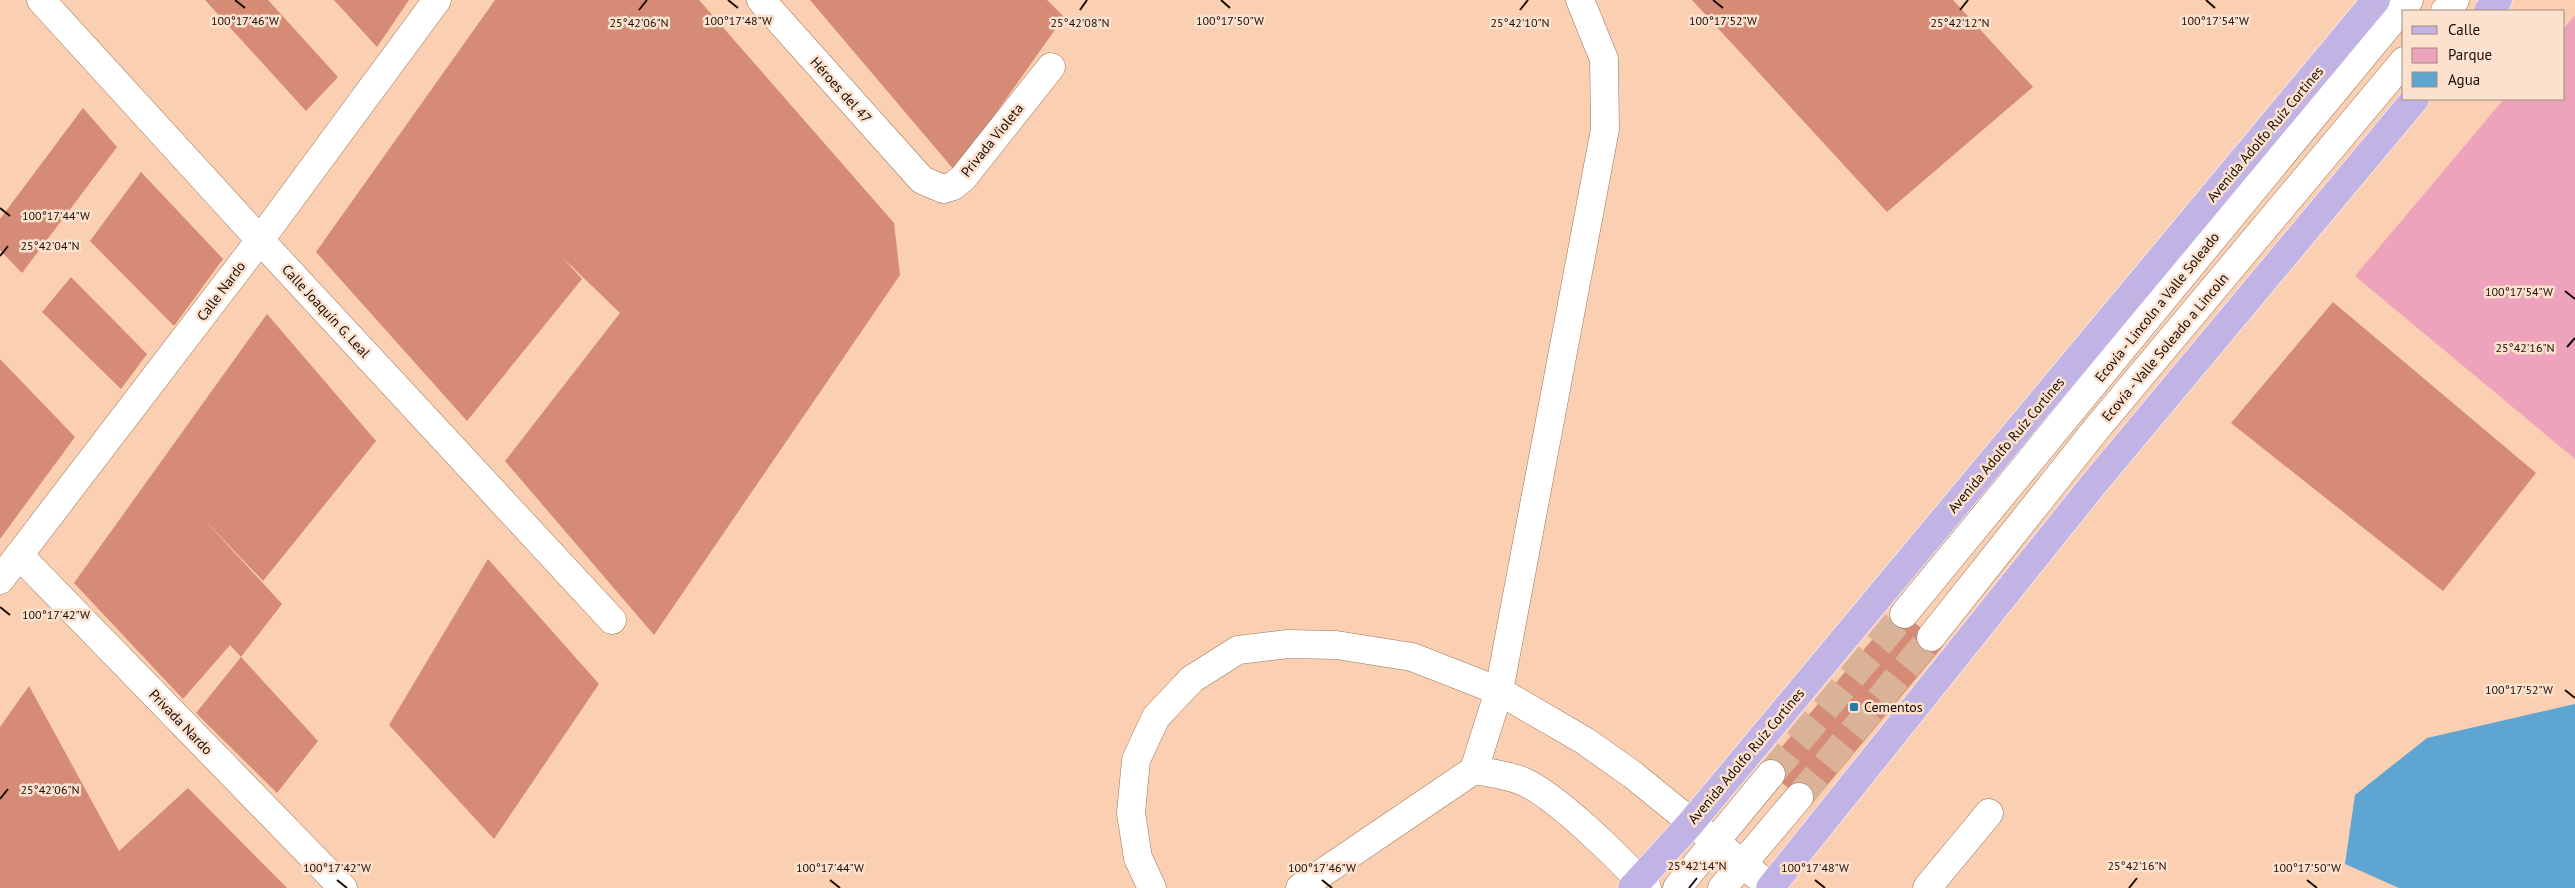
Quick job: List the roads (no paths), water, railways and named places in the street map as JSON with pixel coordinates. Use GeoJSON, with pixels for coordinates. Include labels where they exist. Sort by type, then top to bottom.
{"type":"FeatureCollection","features":[{"type":"Feature","properties":{"kind":"main road","name":"Avenida Adolfo Ruíz Cortines"},"geometry":{"type":"LineString","coordinates":[[1640,885],[2376,0]]}},
{"type":"Feature","properties":{"kind":"main road"},"geometry":{"type":"LineString","coordinates":[[2489,10],[2498,0]]}},
{"type":"Feature","properties":{"kind":"main road"},"geometry":{"type":"LineString","coordinates":[[1770,888],[2092,486],[2414,100]]}},
{"type":"Feature","properties":{"kind":"street","name":"Calle Joaquín G. Leal"},"geometry":{"type":"LineString","coordinates":[[41,0],[612,620]]}},
{"type":"Feature","properties":{"kind":"street","name":"Calle Nardo"},"geometry":{"type":"LineString","coordinates":[[0,580],[260,240],[437,0]]}},
{"type":"Feature","properties":{"kind":"street","name":"Héroes del 47"},"geometry":{"type":"LineString","coordinates":[[761,0],[922,180]]}},
{"type":"Feature","properties":{"kind":"street"},"geometry":{"type":"LineString","coordinates":[[1300,888],[1474,770],[1499,691],[1605,129],[1604,59],[1580,0]]}},
{"type":"Feature","properties":{"kind":"street","name":"Ecovía - Lincoln a Valle Soleado"},"geometry":{"type":"LineString","coordinates":[[1904,614],[2409,0]]}},
{"type":"Feature","properties":{"kind":"street"},"geometry":{"type":"LineString","coordinates":[[2446,10],[2455,0]]}},
{"type":"Feature","properties":{"kind":"street","name":"Ecovía - Valle Soleado a Lincoln"},"geometry":{"type":"LineString","coordinates":[[1931,637],[2097,428],[2402,63]]}},
{"type":"Feature","properties":{"kind":"street","name":"Privada Violeta"},"geometry":{"type":"LineString","coordinates":[[922,180],[944,189],[953,186],[963,178],[1051,67]]}},
{"type":"Feature","properties":{"kind":"street","name":"Privada Nardo"},"geometry":{"type":"LineString","coordinates":[[20,555],[343,888]]}},
{"type":"Feature","properties":{"kind":"street"},"geometry":{"type":"LineString","coordinates":[[1152,888],[1138,858],[1131,813],[1136,760],[1156,718],[1192,679],[1238,650],[1288,644],[1336,645],[1412,657],[1499,691],[1585,741],[1633,775],[1690,824],[1770,888]]}},
{"type":"Feature","properties":{"kind":"street"},"geometry":{"type":"LineString","coordinates":[[1474,770],[1506,776],[1524,782],[1540,791],[1570,815],[1640,885]]}},
{"type":"Feature","properties":{"kind":"street"},"geometry":{"type":"LineString","coordinates":[[1677,888],[1713,841],[1771,774]]}},
{"type":"Feature","properties":{"kind":"street"},"geometry":{"type":"LineString","coordinates":[[1722,888],[1799,797]]}},
{"type":"Feature","properties":{"kind":"street"},"geometry":{"type":"LineString","coordinates":[[1927,888],[1989,813]]}},
{"type":"Feature","properties":{"kind":"water"},"geometry":{"type":"Polygon","coordinates":[[[2575,704],[2575,888],[2399,888],[2345,864],[2355,795],[2427,738],[2575,704]]]}},
{"type":"Feature","properties":{"kind":"tunnel"},"geometry":{"type":"LineString","coordinates":[[1771,774],[1904,614]]}},
{"type":"Feature","properties":{"kind":"tunnel"},"geometry":{"type":"LineString","coordinates":[[1799,797],[1931,637]]}},
{"type":"Feature","properties":{"kind":"place","name":"Cementos"},"geometry":{"type":"Point","coordinates":[1854,707]}}]}
